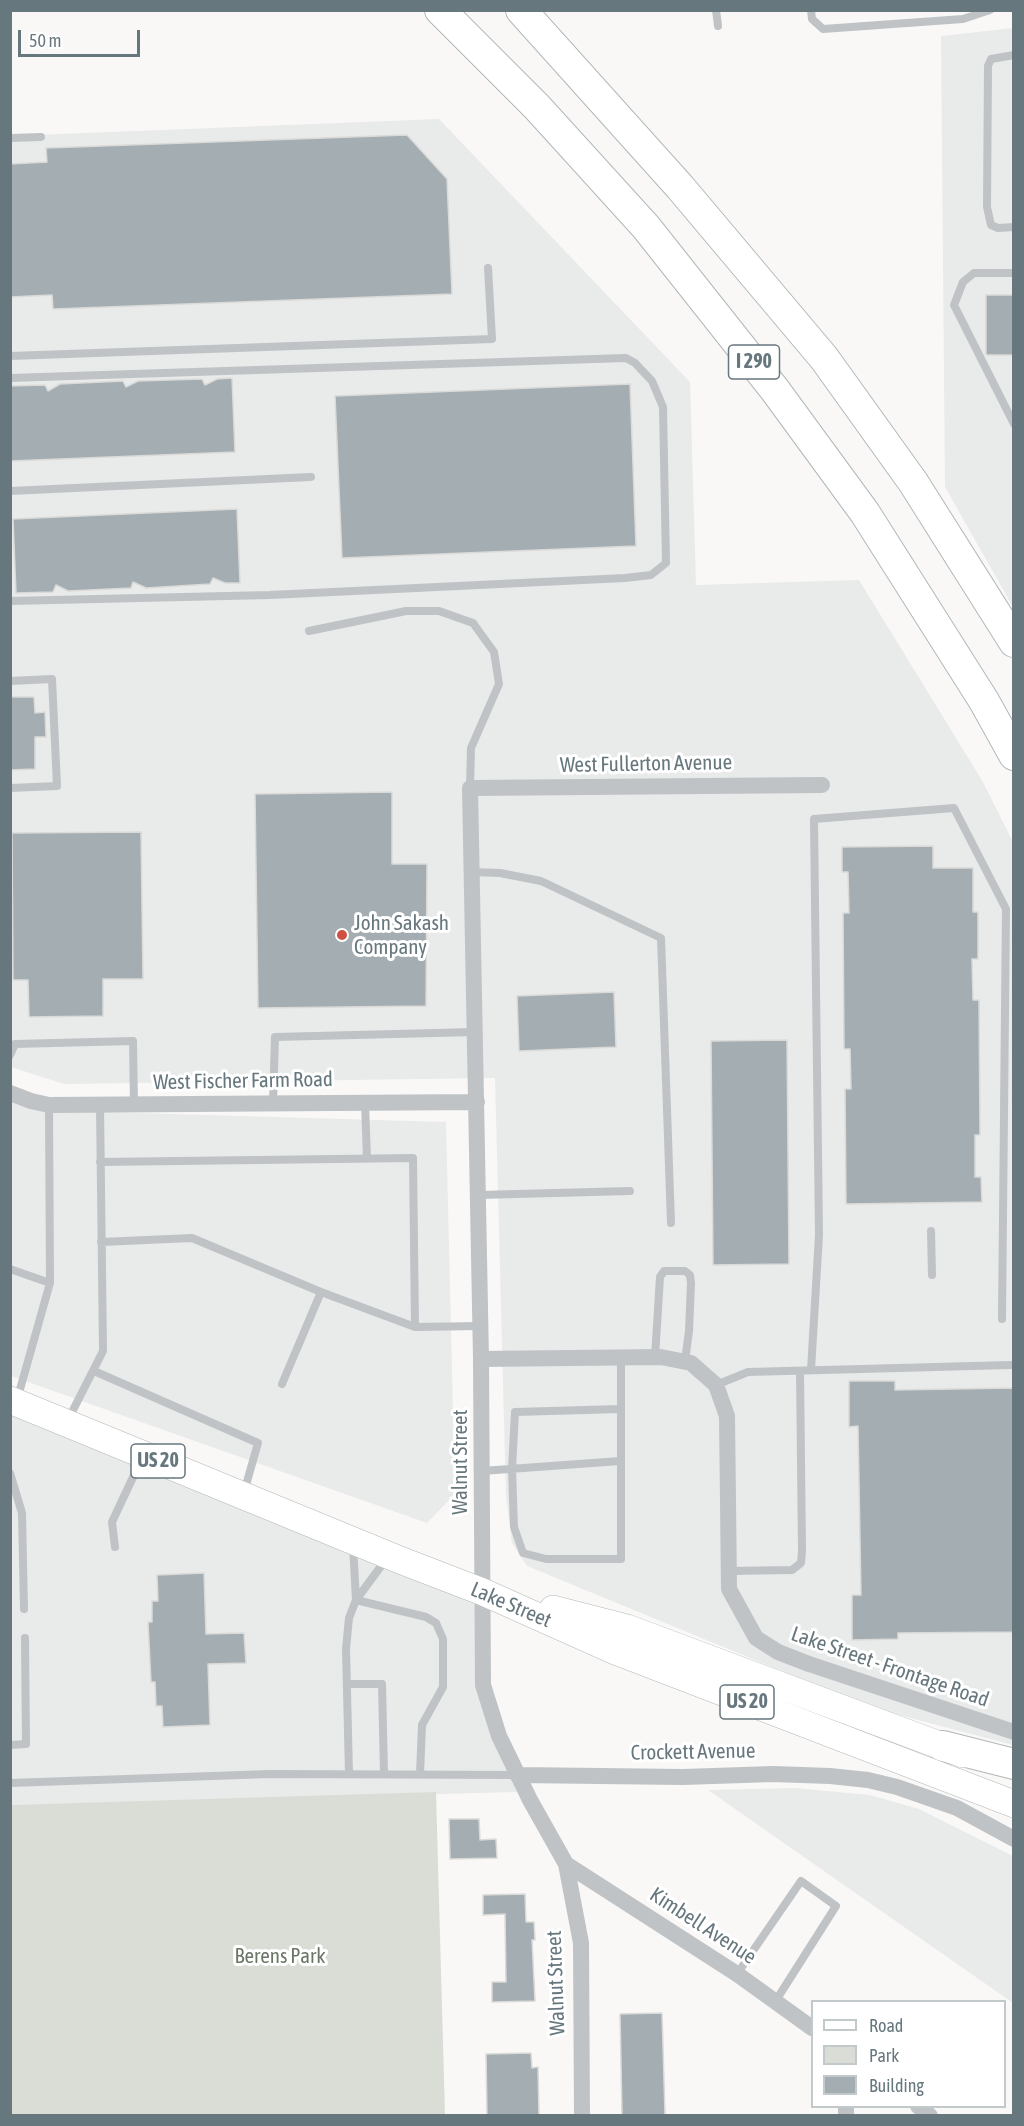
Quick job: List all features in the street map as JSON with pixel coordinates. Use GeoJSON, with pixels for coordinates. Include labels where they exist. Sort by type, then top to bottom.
{"type":"FeatureCollection","features":[{"type":"Feature","properties":{"kind":"highway","name":"I 290"},"geometry":{"type":"LineString","coordinates":[[440,10],[537,107],[646,227],[775,390],[865,513],[984,701],[1014,755]]}},
{"type":"Feature","properties":{"kind":"highway","name":"I 290"},"geometry":{"type":"LineString","coordinates":[[521,10],[680,187],[824,358],[913,482],[1014,642]]}},
{"type":"Feature","properties":{"kind":"highway","name":"US 20"},"geometry":{"type":"LineString","coordinates":[[943,1746],[1014,1764]]}},
{"type":"Feature","properties":{"kind":"main road","name":"Lake Street"},"geometry":{"type":"LineString","coordinates":[[13,1401],[352,1541],[483,1592],[615,1651],[1014,1804]]}},
{"type":"Feature","properties":{"kind":"main road","name":"US 20"},"geometry":{"type":"LineString","coordinates":[[483,1592],[627,1628],[943,1746]]}},
{"type":"Feature","properties":{"kind":"main road"},"geometry":{"type":"LineString","coordinates":[[943,1746],[1014,1776]]}},
{"type":"Feature","properties":{"kind":"street","name":"West Fullerton Avenue"},"geometry":{"type":"LineString","coordinates":[[470,788],[822,785]]}},
{"type":"Feature","properties":{"kind":"street","name":"Walnut Street"},"geometry":{"type":"LineString","coordinates":[[470,788],[481,1326],[483,1685],[499,1736],[517,1775],[566,1864],[580,1943],[582,2115]]}},
{"type":"Feature","properties":{"kind":"street","name":"West Fischer Farm Road"},"geometry":{"type":"LineString","coordinates":[[10,1093],[49,1105],[477,1102]]}},
{"type":"Feature","properties":{"kind":"street","name":"Lake Street - Frontage Road"},"geometry":{"type":"LineString","coordinates":[[481,1359],[655,1357],[691,1363],[716,1385],[727,1416],[729,1589],[756,1638],[778,1652],[809,1664],[1014,1732]]}},
{"type":"Feature","properties":{"kind":"street","name":"Crockett Avenue"},"geometry":{"type":"LineString","coordinates":[[517,1775],[682,1777],[773,1774],[868,1780],[897,1787],[957,1808],[1014,1839]]}},
{"type":"Feature","properties":{"kind":"street","name":"Kimbell Avenue"},"geometry":{"type":"LineString","coordinates":[[566,1864],[737,1974],[811,2027]]}},
{"type":"Feature","properties":{"kind":"lane"},"geometry":{"type":"LineString","coordinates":[[716,10],[718,26]]}},
{"type":"Feature","properties":{"kind":"lane"},"geometry":{"type":"LineString","coordinates":[[811,10],[812,19],[823,29],[963,19],[990,10]]}},
{"type":"Feature","properties":{"kind":"lane"},"geometry":{"type":"LineString","coordinates":[[1014,55],[991,59],[988,66],[987,207],[991,225],[998,228],[1014,227]]}},
{"type":"Feature","properties":{"kind":"lane"},"geometry":{"type":"LineString","coordinates":[[10,138],[41,137]]}},
{"type":"Feature","properties":{"kind":"lane"},"geometry":{"type":"LineString","coordinates":[[10,356],[492,339],[488,268]]}},
{"type":"Feature","properties":{"kind":"lane"},"geometry":{"type":"LineString","coordinates":[[1014,273],[974,273],[963,282],[954,305],[1014,424]]}},
{"type":"Feature","properties":{"kind":"lane"},"geometry":{"type":"LineString","coordinates":[[10,378],[626,358],[635,363],[652,381],[663,407],[666,563],[651,575],[625,578],[270,595],[10,602]]}},
{"type":"Feature","properties":{"kind":"lane"},"geometry":{"type":"LineString","coordinates":[[10,491],[310,477]]}},
{"type":"Feature","properties":{"kind":"lane"},"geometry":{"type":"LineString","coordinates":[[309,631],[406,612],[439,611],[473,623],[494,652],[499,684],[471,748],[470,788]]}},
{"type":"Feature","properties":{"kind":"lane"},"geometry":{"type":"LineString","coordinates":[[10,681],[52,679],[57,786],[10,788]]}},
{"type":"Feature","properties":{"kind":"lane"},"geometry":{"type":"LineString","coordinates":[[811,1370],[819,1235],[814,819],[954,808],[1006,909],[1002,1319]]}},
{"type":"Feature","properties":{"kind":"lane"},"geometry":{"type":"LineString","coordinates":[[472,872],[500,873],[541,881],[662,938],[670,1223]]}},
{"type":"Feature","properties":{"kind":"lane"},"geometry":{"type":"LineString","coordinates":[[273,1103],[275,1037],[476,1032]]}},
{"type":"Feature","properties":{"kind":"lane"},"geometry":{"type":"LineString","coordinates":[[10,1055],[15,1044],[133,1041],[134,1105]]}},
{"type":"Feature","properties":{"kind":"lane"},"geometry":{"type":"LineString","coordinates":[[365,1103],[367,1159]]}},
{"type":"Feature","properties":{"kind":"lane"},"geometry":{"type":"LineString","coordinates":[[13,1401],[50,1283],[49,1105]]}},
{"type":"Feature","properties":{"kind":"lane"},"geometry":{"type":"LineString","coordinates":[[66,1423],[103,1351],[100,1105]]}},
{"type":"Feature","properties":{"kind":"lane"},"geometry":{"type":"LineString","coordinates":[[100,1162],[412,1158],[415,1327]]}},
{"type":"Feature","properties":{"kind":"lane"},"geometry":{"type":"LineString","coordinates":[[479,1195],[630,1191]]}},
{"type":"Feature","properties":{"kind":"lane"},"geometry":{"type":"LineString","coordinates":[[931,1232],[932,1275]]}},
{"type":"Feature","properties":{"kind":"lane"},"geometry":{"type":"LineString","coordinates":[[101,1242],[192,1238],[321,1292],[415,1327],[481,1326]]}},
{"type":"Feature","properties":{"kind":"lane"},"geometry":{"type":"LineString","coordinates":[[10,1269],[50,1283]]}},
{"type":"Feature","properties":{"kind":"lane"},"geometry":{"type":"LineString","coordinates":[[655,1357],[660,1276],[664,1271],[685,1271],[690,1275],[691,1283],[685,1361]]}},
{"type":"Feature","properties":{"kind":"lane"},"geometry":{"type":"LineString","coordinates":[[282,1384],[321,1292]]}},
{"type":"Feature","properties":{"kind":"lane"},"geometry":{"type":"LineString","coordinates":[[620,1409],[514,1412],[512,1469],[514,1527],[523,1553],[546,1559],[621,1559],[621,1358]]}},
{"type":"Feature","properties":{"kind":"lane"},"geometry":{"type":"LineString","coordinates":[[716,1385],[748,1372],[1011,1365]]}},
{"type":"Feature","properties":{"kind":"lane"},"geometry":{"type":"LineString","coordinates":[[94,1371],[258,1443],[243,1496]]}},
{"type":"Feature","properties":{"kind":"lane"},"geometry":{"type":"LineString","coordinates":[[729,1571],[792,1570],[801,1563],[800,1371]]}},
{"type":"Feature","properties":{"kind":"lane"},"geometry":{"type":"LineString","coordinates":[[115,1547],[112,1522],[143,1455]]}},
{"type":"Feature","properties":{"kind":"lane"},"geometry":{"type":"LineString","coordinates":[[482,1471],[620,1461]]}},
{"type":"Feature","properties":{"kind":"lane"},"geometry":{"type":"LineString","coordinates":[[10,1473],[22,1513],[24,1609]]}},
{"type":"Feature","properties":{"kind":"lane"},"geometry":{"type":"LineString","coordinates":[[352,1541],[356,1600]]}},
{"type":"Feature","properties":{"kind":"lane"},"geometry":{"type":"LineString","coordinates":[[349,1774],[346,1649],[349,1618],[356,1600],[389,1556]]}},
{"type":"Feature","properties":{"kind":"lane"},"geometry":{"type":"LineString","coordinates":[[356,1600],[426,1617],[436,1623],[443,1639],[443,1687],[422,1725],[420,1774]]}},
{"type":"Feature","properties":{"kind":"lane"},"geometry":{"type":"LineString","coordinates":[[10,1745],[27,1744],[25,1638]]}},
{"type":"Feature","properties":{"kind":"lane"},"geometry":{"type":"LineString","coordinates":[[347,1684],[382,1684],[384,1774]]}},
{"type":"Feature","properties":{"kind":"lane"},"geometry":{"type":"LineString","coordinates":[[10,1783],[258,1774],[517,1775]]}},
{"type":"Feature","properties":{"kind":"lane"},"geometry":{"type":"LineString","coordinates":[[737,1974],[801,1881],[836,1906],[775,2002]]}},
{"type":"Feature","properties":{"kind":"shaded area"},"geometry":{"type":"Polygon","coordinates":[[[1013,28],[1013,607],[945,487],[941,36],[1013,28]]]}},
{"type":"Feature","properties":{"kind":"shaded area"},"geometry":{"type":"Polygon","coordinates":[[[439,119],[690,382],[696,585],[859,580],[983,782],[1013,842],[1013,1745],[869,1707],[527,1566],[512,1543],[506,1497],[495,1078],[64,1084],[11,1067],[10,136],[439,119]]]}},
{"type":"Feature","properties":{"kind":"shaded area"},"geometry":{"type":"Polygon","coordinates":[[[11,1098],[70,1111],[446,1122],[455,1494],[427,1523],[11,1376],[11,1098]]]}},
{"type":"Feature","properties":{"kind":"shaded area"},"geometry":{"type":"Polygon","coordinates":[[[10,1407],[475,1596],[476,1688],[517,1792],[11,1805],[10,1407]]]}},
{"type":"Feature","properties":{"kind":"shaded area"},"geometry":{"type":"Polygon","coordinates":[[[795,1788],[870,1795],[919,1809],[1013,1856],[1013,2003],[708,1790],[795,1788]]]}},
{"type":"Feature","properties":{"kind":"green space","name":"Berens Park"},"geometry":{"type":"Polygon","coordinates":[[[436,1792],[445,2115],[11,2115],[11,1805],[436,1792]]]}},
{"type":"Feature","properties":{"kind":"building"},"geometry":{"type":"Polygon","coordinates":[[[407,135],[447,179],[452,294],[53,309],[52,295],[10,297],[10,164],[47,162],[46,148],[407,135]]]}},
{"type":"Feature","properties":{"kind":"building"},"geometry":{"type":"Polygon","coordinates":[[[986,295],[1014,295],[1014,355],[986,354],[986,295]]]}},
{"type":"Feature","properties":{"kind":"building"},"geometry":{"type":"Polygon","coordinates":[[[232,378],[235,452],[10,461],[10,386],[45,385],[48,391],[60,384],[123,381],[126,387],[138,381],[202,379],[205,385],[217,379],[232,378]]]}},
{"type":"Feature","properties":{"kind":"building"},"geometry":{"type":"Polygon","coordinates":[[[630,384],[636,546],[342,558],[335,396],[630,384]]]}},
{"type":"Feature","properties":{"kind":"building"},"geometry":{"type":"Polygon","coordinates":[[[237,509],[240,583],[225,583],[213,578],[210,584],[146,588],[133,582],[131,588],[68,591],[56,585],[53,592],[16,593],[13,519],[237,509]]]}},
{"type":"Feature","properties":{"kind":"building"},"geometry":{"type":"Polygon","coordinates":[[[10,697],[34,697],[35,713],[45,712],[46,737],[35,737],[35,769],[10,770],[10,697]]]}},
{"type":"Feature","properties":{"kind":"building","name":"John Sakash Company"},"geometry":{"type":"Polygon","coordinates":[[[392,792],[392,864],[427,864],[426,1006],[258,1008],[255,794],[392,792]]]}},
{"type":"Feature","properties":{"kind":"building"},"geometry":{"type":"Polygon","coordinates":[[[141,832],[143,979],[103,979],[103,1016],[29,1017],[28,980],[13,980],[12,833],[141,832]]]}},
{"type":"Feature","properties":{"kind":"building"},"geometry":{"type":"Polygon","coordinates":[[[933,846],[933,868],[973,868],[973,912],[978,912],[978,959],[972,959],[973,1000],[979,1000],[980,1135],[975,1135],[975,1177],[981,1177],[982,1202],[846,1204],[845,1089],[851,1089],[850,1049],[844,1049],[843,913],[849,913],[848,872],[842,872],[842,847],[933,846]]]}},
{"type":"Feature","properties":{"kind":"building"},"geometry":{"type":"Polygon","coordinates":[[[614,992],[616,1047],[519,1051],[517,996],[614,992]]]}},
{"type":"Feature","properties":{"kind":"building"},"geometry":{"type":"Polygon","coordinates":[[[787,1040],[789,1264],[713,1265],[711,1041],[787,1040]]]}},
{"type":"Feature","properties":{"kind":"building"},"geometry":{"type":"Polygon","coordinates":[[[849,1381],[895,1381],[895,1390],[1013,1388],[1014,1632],[898,1633],[898,1639],[852,1640],[852,1595],[861,1595],[858,1426],[849,1427],[849,1381]]]}},
{"type":"Feature","properties":{"kind":"building"},"geometry":{"type":"Polygon","coordinates":[[[204,1573],[206,1634],[244,1633],[246,1663],[208,1664],[210,1725],[163,1727],[162,1706],[156,1706],[155,1682],[151,1682],[148,1622],[152,1622],[152,1601],[158,1601],[157,1575],[204,1573]]]}},
{"type":"Feature","properties":{"kind":"building"},"geometry":{"type":"Polygon","coordinates":[[[449,1819],[479,1819],[480,1840],[496,1839],[497,1858],[450,1859],[449,1819]]]}},
{"type":"Feature","properties":{"kind":"building"},"geometry":{"type":"Polygon","coordinates":[[[525,1894],[526,1922],[534,1922],[535,1940],[532,1940],[535,2001],[492,2002],[492,1982],[506,1982],[505,1914],[483,1915],[483,1895],[525,1894]]]}},
{"type":"Feature","properties":{"kind":"building"},"geometry":{"type":"Polygon","coordinates":[[[662,2013],[665,2115],[622,2115],[620,2014],[662,2013]]]}},
{"type":"Feature","properties":{"kind":"building"},"geometry":{"type":"Polygon","coordinates":[[[531,2053],[532,2068],[538,2067],[539,2115],[487,2115],[486,2054],[531,2053]]]}},
{"type":"Feature","properties":{"kind":"place","name":"John Sakash Company"},"geometry":{"type":"Point","coordinates":[342,935]}}]}
